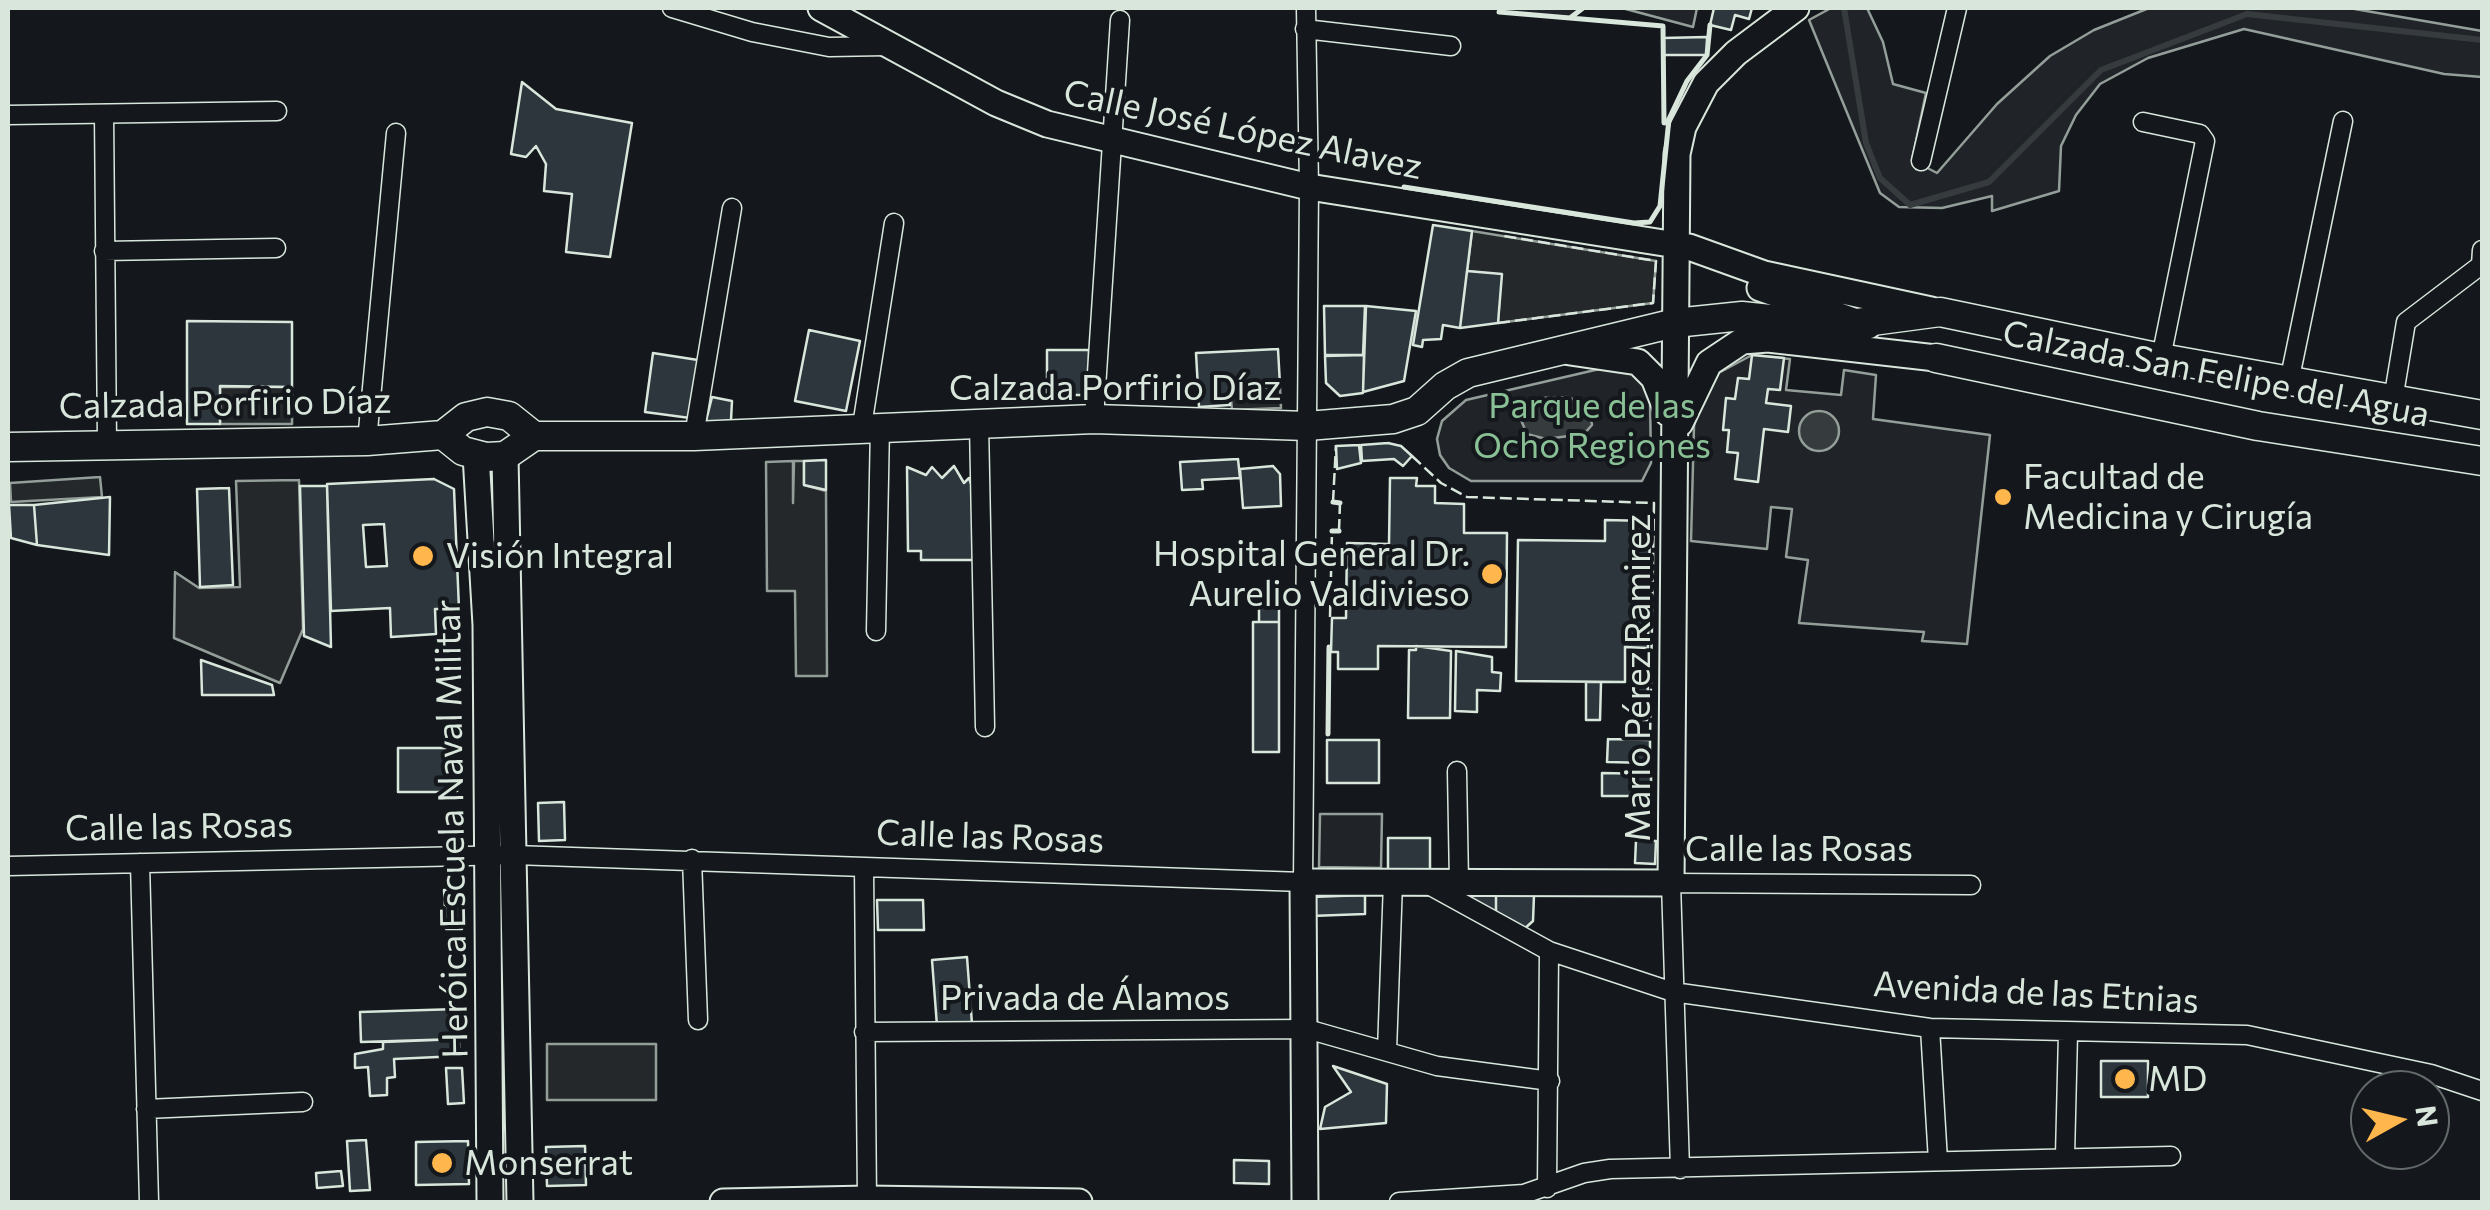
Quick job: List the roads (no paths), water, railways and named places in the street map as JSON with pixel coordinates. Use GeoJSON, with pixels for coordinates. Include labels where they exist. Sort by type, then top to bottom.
{"type":"FeatureCollection","features":[{"type":"Feature","properties":{"kind":"main road","name":"Calzada San Felipe del Agua"},"geometry":{"type":"LineString","coordinates":[[1940,312],[2161,358],[2482,415]]}},
{"type":"Feature","properties":{"kind":"main road","name":"Calzada Porfirio Díaz"},"geometry":{"type":"LineString","coordinates":[[534,436],[694,436],[1094,418],[1307,426],[1407,416],[1458,377],[1675,323],[1742,316],[1863,324],[1940,312]]}},
{"type":"Feature","properties":{"kind":"main road","name":"Calzada San Felipe del Agua"},"geometry":{"type":"LineString","coordinates":[[1936,358],[2258,426],[2482,462]]}},
{"type":"Feature","properties":{"kind":"main road"},"geometry":{"type":"LineString","coordinates":[[487,412],[509,416],[534,436],[505,456],[476,455],[443,435],[466,417],[487,412]]}},
{"type":"Feature","properties":{"kind":"main road","name":"Calzada Porfirio Díaz"},"geometry":{"type":"LineString","coordinates":[[8,446],[367,441],[443,435]]}},
{"type":"Feature","properties":{"kind":"street"},"geometry":{"type":"LineString","coordinates":[[672,8],[752,32],[828,47],[885,46]]}},
{"type":"Feature","properties":{"kind":"street","name":"Calle José López Alavez"},"geometry":{"type":"LineString","coordinates":[[822,8],[885,46],[996,103],[1047,124],[1309,187],[1675,245],[1782,278],[1940,312]]}},
{"type":"Feature","properties":{"kind":"street"},"geometry":{"type":"LineString","coordinates":[[1305,1202],[1307,1029],[1302,882],[1309,187],[1306,8]]}},
{"type":"Feature","properties":{"kind":"street","name":"Mario Pérez Ramirez"},"geometry":{"type":"LineString","coordinates":[[1680,1170],[1672,883],[1676,174],[1683,127],[1706,83],[1736,53],[1796,8]]}},
{"type":"Feature","properties":{"kind":"street"},"geometry":{"type":"LineString","coordinates":[[1921,161],[1956,8]]}},
{"type":"Feature","properties":{"kind":"street"},"geometry":{"type":"LineString","coordinates":[[1094,418],[1120,20]]}},
{"type":"Feature","properties":{"kind":"street"},"geometry":{"type":"LineString","coordinates":[[1305,29],[1452,46]]}},
{"type":"Feature","properties":{"kind":"street"},"geometry":{"type":"LineString","coordinates":[[8,115],[277,111]]}},
{"type":"Feature","properties":{"kind":"street"},"geometry":{"type":"LineString","coordinates":[[104,114],[107,443]]}},
{"type":"Feature","properties":{"kind":"street"},"geometry":{"type":"LineString","coordinates":[[2290,382],[2343,121]]}},
{"type":"Feature","properties":{"kind":"street"},"geometry":{"type":"LineString","coordinates":[[2144,122],[2200,134],[2205,141],[2161,358]]}},
{"type":"Feature","properties":{"kind":"street"},"geometry":{"type":"LineString","coordinates":[[367,441],[396,133]]}},
{"type":"Feature","properties":{"kind":"street"},"geometry":{"type":"LineString","coordinates":[[694,436],[732,208]]}},
{"type":"Feature","properties":{"kind":"street"},"geometry":{"type":"LineString","coordinates":[[876,631],[871,426],[894,223]]}},
{"type":"Feature","properties":{"kind":"street"},"geometry":{"type":"LineString","coordinates":[[1675,245],[1692,264],[1863,324],[1936,358]]}},
{"type":"Feature","properties":{"kind":"street"},"geometry":{"type":"LineString","coordinates":[[104,251],[276,248]]}},
{"type":"Feature","properties":{"kind":"street"},"geometry":{"type":"LineString","coordinates":[[2393,400],[2406,322],[2480,264],[2482,250]]}},
{"type":"Feature","properties":{"kind":"street"},"geometry":{"type":"LineString","coordinates":[[1675,437],[1709,363],[1742,341],[1768,339],[1936,358]]}},
{"type":"Feature","properties":{"kind":"street"},"geometry":{"type":"LineString","coordinates":[[1559,351],[1624,358],[1644,366],[1658,384],[1675,437]]}},
{"type":"Feature","properties":{"kind":"street"},"geometry":{"type":"LineString","coordinates":[[979,424],[985,728]]}},
{"type":"Feature","properties":{"kind":"street","name":"Heróica Escuela Naval Militar"},"geometry":{"type":"LineString","coordinates":[[476,455],[520,1202]]}},
{"type":"Feature","properties":{"kind":"street","name":"Heróica Escuela Naval Militar"},"geometry":{"type":"LineString","coordinates":[[490,1202],[502,856],[505,456]]}},
{"type":"Feature","properties":{"kind":"street"},"geometry":{"type":"LineString","coordinates":[[1457,771],[1459,882]]}},
{"type":"Feature","properties":{"kind":"street","name":"Calle las Rosas"},"geometry":{"type":"LineString","coordinates":[[8,866],[502,856],[692,859],[1302,882],[1971,884]]}},
{"type":"Feature","properties":{"kind":"street"},"geometry":{"type":"LineString","coordinates":[[692,859],[698,1020]]}},
{"type":"Feature","properties":{"kind":"street"},"geometry":{"type":"LineString","coordinates":[[140,863],[149,1202]]}},
{"type":"Feature","properties":{"kind":"street"},"geometry":{"type":"LineString","coordinates":[[864,868],[867,1200]]}},
{"type":"Feature","properties":{"kind":"street"},"geometry":{"type":"LineString","coordinates":[[1387,1051],[1393,882]]}},
{"type":"Feature","properties":{"kind":"street","name":"Avenida de las Etnias"},"geometry":{"type":"LineString","coordinates":[[1424,882],[1548,951],[1673,992],[1930,1028],[2247,1035],[2431,1074],[2482,1091]]}},
{"type":"Feature","properties":{"kind":"street"},"geometry":{"type":"LineString","coordinates":[[1547,1188],[1548,951]]}},
{"type":"Feature","properties":{"kind":"street"},"geometry":{"type":"LineString","coordinates":[[1930,1028],[1938,1161]]}},
{"type":"Feature","properties":{"kind":"street","name":"Privada de Álamos"},"geometry":{"type":"LineString","coordinates":[[864,1032],[1307,1029],[1437,1066],[1550,1081]]}},
{"type":"Feature","properties":{"kind":"street"},"geometry":{"type":"LineString","coordinates":[[2065,1156],[2068,1033]]}},
{"type":"Feature","properties":{"kind":"street"},"geometry":{"type":"LineString","coordinates":[[146,1108],[302,1102]]}},
{"type":"Feature","properties":{"kind":"street"},"geometry":{"type":"LineString","coordinates":[[1399,1202],[1494,1198],[1547,1188],[1584,1173],[2065,1156],[2170,1156]]}},
{"type":"Feature","properties":{"kind":"street"},"geometry":{"type":"LineString","coordinates":[[723,1202],[1079,1202]]}},
{"type":"Feature","properties":{"kind":"waterway"},"geometry":{"type":"LineString","coordinates":[[1844,8],[1866,143],[1880,178],[1910,205],[1989,182],[2101,70],[2247,14],[2482,40]]}},
{"type":"Feature","properties":{"kind":"place","name":"Facultad de Medicina y Cirugía"},"geometry":{"type":"Point","coordinates":[2003,497]}},
{"type":"Feature","properties":{"kind":"place","name":"Visión Integral"},"geometry":{"type":"Point","coordinates":[423,556]}},
{"type":"Feature","properties":{"kind":"place","name":"Hospital General Dr. Aurelio Valdivieso"},"geometry":{"type":"Point","coordinates":[1492,574]}},
{"type":"Feature","properties":{"kind":"place","name":"MD"},"geometry":{"type":"Point","coordinates":[2125,1079]}},
{"type":"Feature","properties":{"kind":"place","name":"Monserrat"},"geometry":{"type":"Point","coordinates":[442,1163]}},
{"type":"Feature","properties":{"kind":"park label","name":"Parque de las Ocho Regiones"},"geometry":{"type":"Point","coordinates":[1592,426]}}]}
